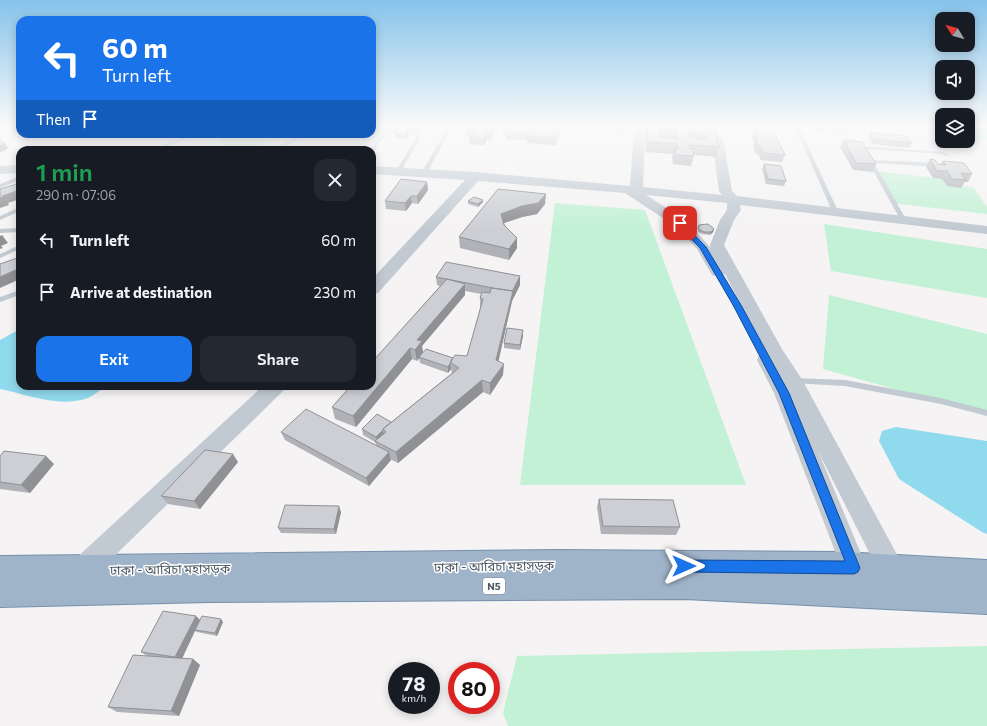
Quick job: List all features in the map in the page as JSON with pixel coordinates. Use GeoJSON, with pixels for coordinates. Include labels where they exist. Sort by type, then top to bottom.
{"type":"FeatureCollection","features":[{"type":"Feature","properties":{"kind":"highway","name":"ঢাকা - আরিচা মহাসড়ক"},"geometry":{"type":"LineString","coordinates":[[0,571],[558,565],[854,568],[987,575]]}},
{"type":"Feature","properties":{"kind":"highway","name":"N5"},"geometry":{"type":"LineString","coordinates":[[0,592],[216,587],[685,584],[987,598]]}},
{"type":"Feature","properties":{"kind":"street"},"geometry":{"type":"LineString","coordinates":[[632,189],[636,161]]}},
{"type":"Feature","properties":{"kind":"street"},"geometry":{"type":"LineString","coordinates":[[721,161],[726,191],[733,200],[734,210],[727,220],[717,245],[774,352],[793,382],[891,570]]}},
{"type":"Feature","properties":{"kind":"street"},"geometry":{"type":"LineString","coordinates":[[0,170],[16,169]]}},
{"type":"Feature","properties":{"kind":"street"},"geometry":{"type":"LineString","coordinates":[[376,170],[475,176],[632,189],[835,211],[987,230]]}},
{"type":"Feature","properties":{"kind":"street"},"geometry":{"type":"LineString","coordinates":[[376,284],[475,176]]}},
{"type":"Feature","properties":{"kind":"street"},"geometry":{"type":"LineString","coordinates":[[632,189],[680,223],[703,247],[737,305],[784,393],[854,568]]}},
{"type":"Feature","properties":{"kind":"street"},"geometry":{"type":"LineString","coordinates":[[82,570],[272,390]]}},
{"type":"Feature","properties":{"kind":"lane"},"geometry":{"type":"LineString","coordinates":[[398,172],[405,161]]}},
{"type":"Feature","properties":{"kind":"lane"},"geometry":{"type":"LineString","coordinates":[[424,173],[431,161]]}},
{"type":"Feature","properties":{"kind":"lane"},"geometry":{"type":"LineString","coordinates":[[813,161],[835,211]]}},
{"type":"Feature","properties":{"kind":"lane"},"geometry":{"type":"LineString","coordinates":[[870,161],[941,166]]}},
{"type":"Feature","properties":{"kind":"lane"},"geometry":{"type":"LineString","coordinates":[[870,161],[903,219]]}},
{"type":"Feature","properties":{"kind":"lane"},"geometry":{"type":"LineString","coordinates":[[0,186],[16,180]]}},
{"type":"Feature","properties":{"kind":"lane"},"geometry":{"type":"LineString","coordinates":[[0,218],[16,211]]}},
{"type":"Feature","properties":{"kind":"lane"},"geometry":{"type":"LineString","coordinates":[[0,231],[16,230]]}},
{"type":"Feature","properties":{"kind":"lane"},"geometry":{"type":"LineString","coordinates":[[0,256],[16,249]]}},
{"type":"Feature","properties":{"kind":"lane"},"geometry":{"type":"LineString","coordinates":[[0,300],[16,294]]}},
{"type":"Feature","properties":{"kind":"lane"},"geometry":{"type":"LineString","coordinates":[[793,382],[852,384],[941,401],[987,413]]}},
{"type":"Feature","properties":{"kind":"green space"},"geometry":{"type":"Polygon","coordinates":[[[876,171],[944,179],[948,185],[973,187],[987,207],[987,214],[891,203],[876,171]]]}},
{"type":"Feature","properties":{"kind":"green space"},"geometry":{"type":"Polygon","coordinates":[[[555,203],[645,210],[746,485],[520,485],[555,203]]]}},
{"type":"Feature","properties":{"kind":"green space"},"geometry":{"type":"Polygon","coordinates":[[[824,224],[987,249],[987,298],[831,271],[824,224]]]}},
{"type":"Feature","properties":{"kind":"green space"},"geometry":{"type":"Polygon","coordinates":[[[829,295],[987,334],[987,415],[823,369],[829,295]]]}},
{"type":"Feature","properties":{"kind":"green space"},"geometry":{"type":"Polygon","coordinates":[[[987,646],[987,726],[508,726],[503,713],[517,656],[987,646]]]}},
{"type":"Feature","properties":{"kind":"water"},"geometry":{"type":"Polygon","coordinates":[[[16,331],[16,390],[100,390],[88,398],[66,402],[44,400],[0,389],[0,340],[16,331]]]}},
{"type":"Feature","properties":{"kind":"water"},"geometry":{"type":"Polygon","coordinates":[[[896,427],[987,441],[987,534],[899,479],[879,441],[882,431],[896,427]]]}},
{"type":"Feature","properties":{"kind":"building"},"geometry":{"type":"Polygon","coordinates":[[[855,161],[874,161],[876,164],[856,163],[855,161]]]}},
{"type":"Feature","properties":{"kind":"building"},"geometry":{"type":"Polygon","coordinates":[[[931,161],[936,161],[938,164],[946,165],[943,161],[964,163],[972,174],[961,173],[966,180],[952,179],[947,171],[937,171],[931,161]]]}},
{"type":"Feature","properties":{"kind":"building"},"geometry":{"type":"Polygon","coordinates":[[[764,164],[781,166],[786,181],[768,179],[764,164]]]}},
{"type":"Feature","properties":{"kind":"building"},"geometry":{"type":"Polygon","coordinates":[[[401,179],[427,182],[417,196],[411,196],[405,203],[385,201],[401,179]]]}},
{"type":"Feature","properties":{"kind":"building"},"geometry":{"type":"Polygon","coordinates":[[[16,184],[16,191],[0,198],[0,189],[16,184]]]}},
{"type":"Feature","properties":{"kind":"building"},"geometry":{"type":"Polygon","coordinates":[[[498,189],[546,194],[538,203],[522,206],[501,214],[504,225],[517,238],[509,249],[459,237],[498,189]]]}},
{"type":"Feature","properties":{"kind":"building"},"geometry":{"type":"Polygon","coordinates":[[[474,197],[483,200],[478,204],[468,201],[474,197]]]}},
{"type":"Feature","properties":{"kind":"building"},"geometry":{"type":"Polygon","coordinates":[[[708,224],[714,229],[711,232],[704,232],[698,229],[699,225],[708,224]]]}},
{"type":"Feature","properties":{"kind":"building"},"geometry":{"type":"Polygon","coordinates":[[[16,258],[16,270],[0,277],[0,264],[16,258]]]}},
{"type":"Feature","properties":{"kind":"building"},"geometry":{"type":"Polygon","coordinates":[[[446,262],[520,276],[513,291],[436,277],[446,262]]]}},
{"type":"Feature","properties":{"kind":"building"},"geometry":{"type":"Polygon","coordinates":[[[447,279],[465,284],[417,340],[422,341],[415,350],[410,348],[376,389],[376,358],[447,279]]]}},
{"type":"Feature","properties":{"kind":"building"},"geometry":{"type":"Polygon","coordinates":[[[491,288],[513,291],[496,360],[504,364],[490,383],[482,380],[396,452],[375,441],[386,432],[383,429],[459,368],[450,362],[455,355],[467,356],[483,299],[480,298],[482,292],[490,293],[491,288]]]}},
{"type":"Feature","properties":{"kind":"building"},"geometry":{"type":"Polygon","coordinates":[[[507,328],[523,330],[520,345],[504,343],[507,328]]]}},
{"type":"Feature","properties":{"kind":"building"},"geometry":{"type":"Polygon","coordinates":[[[426,349],[453,358],[448,367],[419,357],[426,349]]]}},
{"type":"Feature","properties":{"kind":"building"},"geometry":{"type":"Polygon","coordinates":[[[347,390],[375,390],[353,416],[332,407],[347,390]]]}},
{"type":"Feature","properties":{"kind":"building"},"geometry":{"type":"Polygon","coordinates":[[[306,409],[389,452],[366,478],[281,432],[306,409]]]}},
{"type":"Feature","properties":{"kind":"building"},"geometry":{"type":"Polygon","coordinates":[[[377,414],[391,422],[376,437],[362,429],[377,414]]]}},
{"type":"Feature","properties":{"kind":"building"},"geometry":{"type":"Polygon","coordinates":[[[205,450],[233,454],[194,501],[161,496],[205,450]]]}},
{"type":"Feature","properties":{"kind":"building"},"geometry":{"type":"Polygon","coordinates":[[[4,451],[46,456],[21,485],[0,482],[0,456],[4,451]]]}},
{"type":"Feature","properties":{"kind":"building"},"geometry":{"type":"Polygon","coordinates":[[[599,499],[673,500],[680,527],[603,526],[599,499]]]}},
{"type":"Feature","properties":{"kind":"building"},"geometry":{"type":"Polygon","coordinates":[[[285,505],[339,506],[334,529],[278,528],[285,505]]]}},
{"type":"Feature","properties":{"kind":"building"},"geometry":{"type":"Polygon","coordinates":[[[163,611],[196,616],[175,657],[141,652],[163,611]]]}},
{"type":"Feature","properties":{"kind":"building"},"geometry":{"type":"Polygon","coordinates":[[[202,616],[221,619],[215,633],[195,630],[202,616]]]}},
{"type":"Feature","properties":{"kind":"building"},"geometry":{"type":"Polygon","coordinates":[[[133,655],[193,659],[171,711],[108,707],[133,655]]]}},
{"type":"Feature","properties":{"kind":"route"},"geometry":{"type":"LineString","coordinates":[[680,223],[703,247],[737,305],[784,393],[854,568],[684,566]]}}]}
